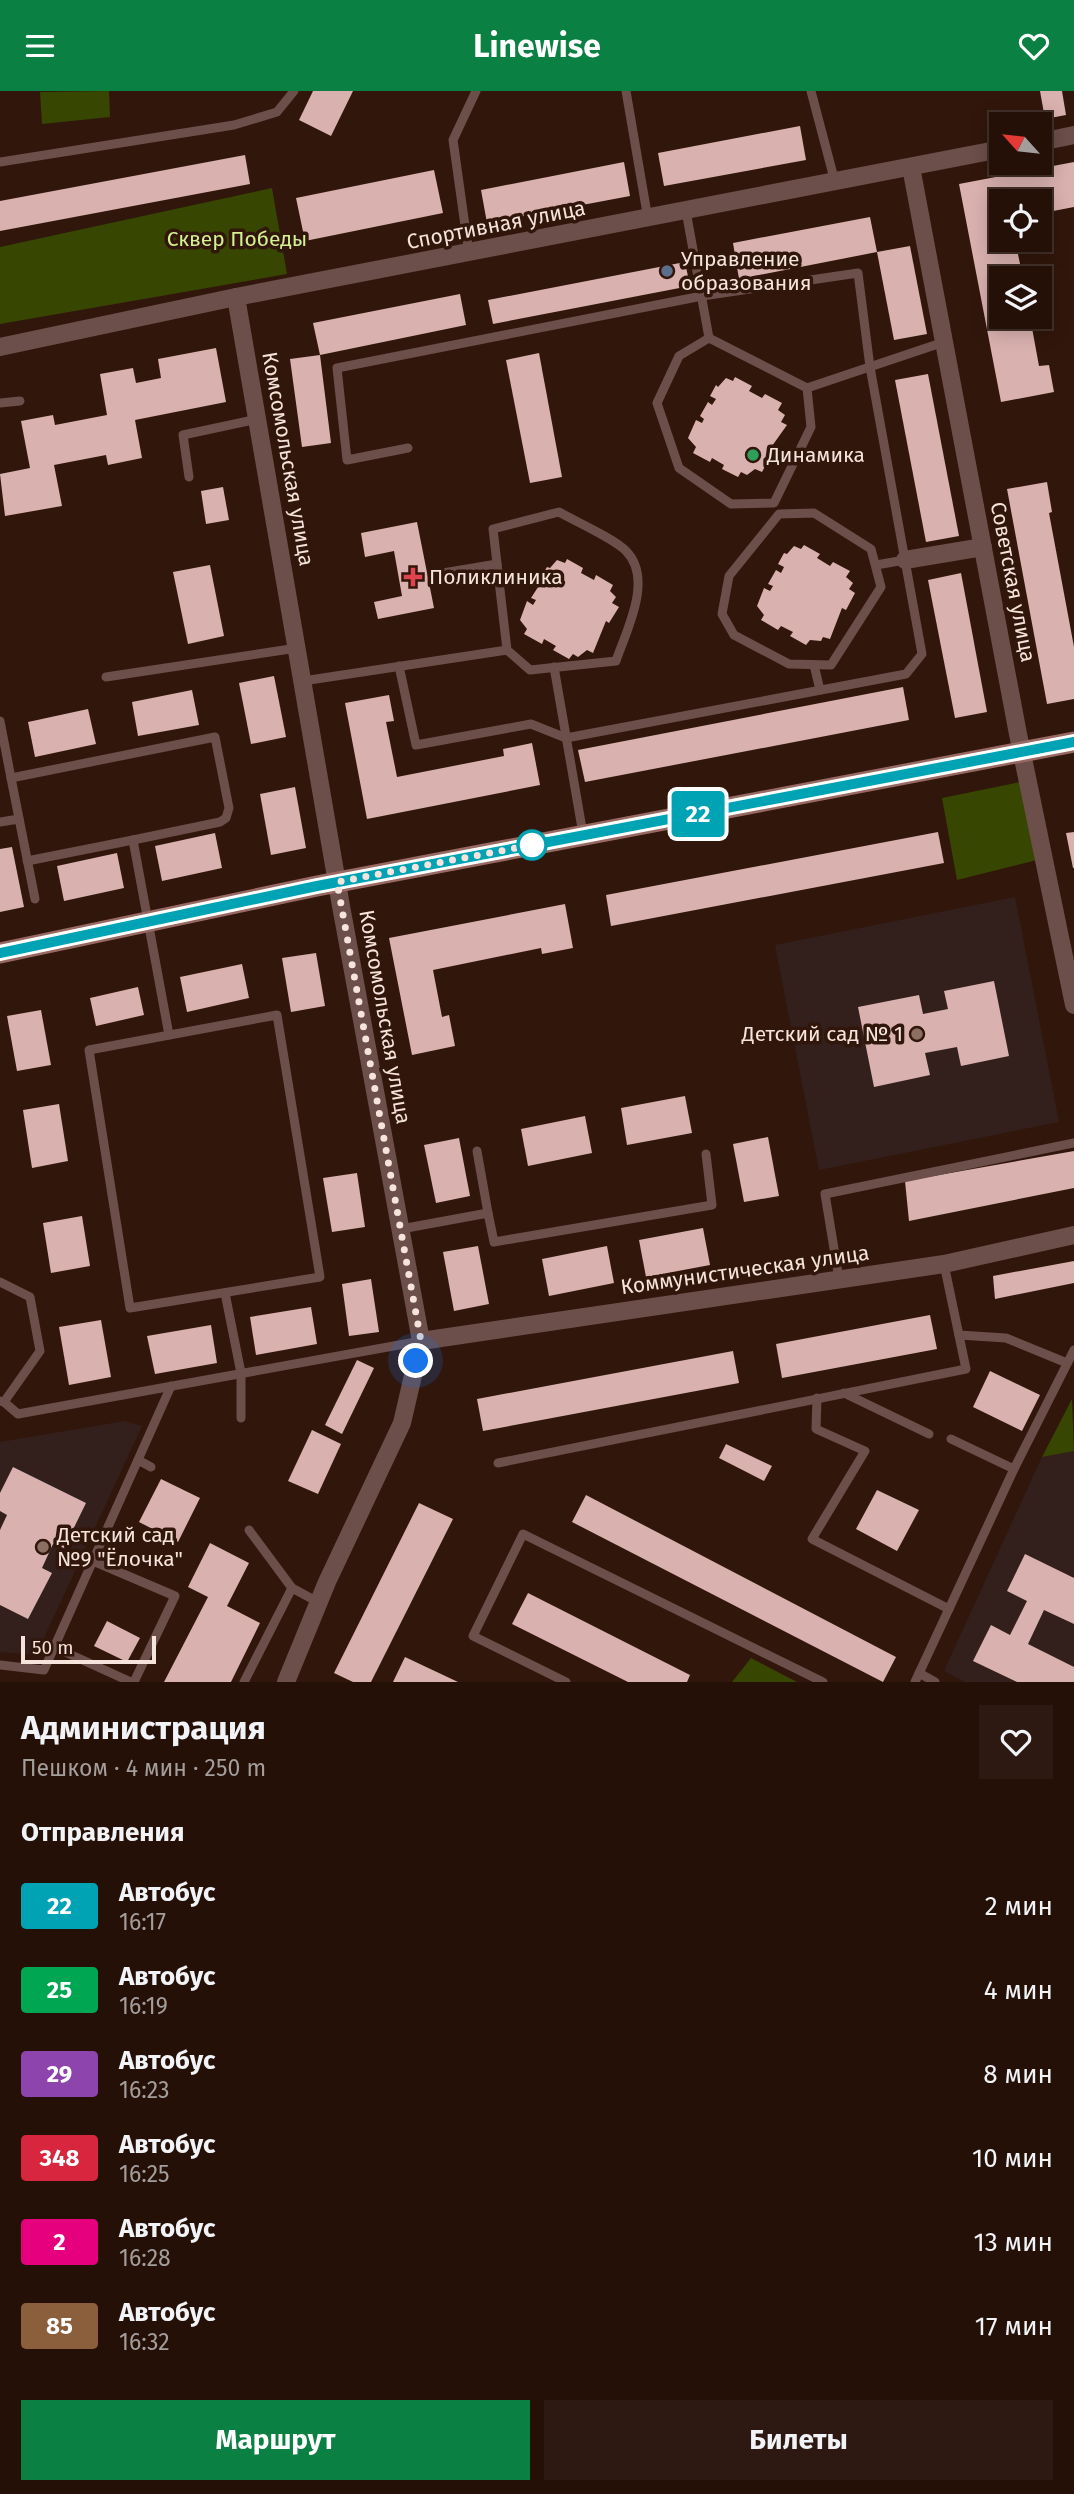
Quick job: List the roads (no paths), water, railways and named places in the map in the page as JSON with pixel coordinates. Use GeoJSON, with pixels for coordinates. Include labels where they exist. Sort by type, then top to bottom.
{"type":"FeatureCollection","features":[{"type":"Feature","properties":{"kind":"street"},"geometry":{"type":"LineString","coordinates":[[1052,140],[1074,135]]}},
{"type":"Feature","properties":{"kind":"street","name":"Спортивная улица"},"geometry":{"type":"LineString","coordinates":[[0,347],[236,297],[470,254],[989,151]]}},
{"type":"Feature","properties":{"kind":"street","name":"Советская улица"},"geometry":{"type":"LineString","coordinates":[[911,167],[1022,753],[1074,1005]]}},
{"type":"Feature","properties":{"kind":"street","name":"Комсомольская улица"},"geometry":{"type":"LineString","coordinates":[[236,297],[337,882],[421,1341],[402,1423],[318,1602],[286,1682]]}},
{"type":"Feature","properties":{"kind":"street"},"geometry":{"type":"LineString","coordinates":[[905,560],[983,547]]}},
{"type":"Feature","properties":{"kind":"street"},"geometry":{"type":"LineString","coordinates":[[0,953],[337,882],[1074,742]]}},
{"type":"Feature","properties":{"kind":"street","name":"Коммунистическая улица"},"geometry":{"type":"LineString","coordinates":[[421,1341],[944,1264],[1074,1235]]}},
{"type":"Feature","properties":{"kind":"lane"},"geometry":{"type":"LineString","coordinates":[[0,162],[234,125],[277,112],[294,91]]}},
{"type":"Feature","properties":{"kind":"lane"},"geometry":{"type":"LineString","coordinates":[[470,254],[453,140],[475,91]]}},
{"type":"Feature","properties":{"kind":"lane"},"geometry":{"type":"LineString","coordinates":[[626,91],[649,219]]}},
{"type":"Feature","properties":{"kind":"lane"},"geometry":{"type":"LineString","coordinates":[[811,91],[835,182]]}},
{"type":"Feature","properties":{"kind":"lane"},"geometry":{"type":"LineString","coordinates":[[686,211],[709,338]]}},
{"type":"Feature","properties":{"kind":"lane"},"geometry":{"type":"LineString","coordinates":[[399,666],[416,745],[530,724],[566,738],[906,674],[922,655],[870,367],[858,273],[702,296],[337,368],[347,460],[408,448]]}},
{"type":"Feature","properties":{"kind":"lane"},"geometry":{"type":"LineString","coordinates":[[709,338],[807,388],[944,342]]}},
{"type":"Feature","properties":{"kind":"lane"},"geometry":{"type":"LineString","coordinates":[[709,338],[679,356],[657,403],[679,468],[731,504],[774,503]]}},
{"type":"Feature","properties":{"kind":"lane"},"geometry":{"type":"LineString","coordinates":[[779,515],[774,503],[811,427],[807,388]]}},
{"type":"Feature","properties":{"kind":"lane"},"geometry":{"type":"LineString","coordinates":[[0,403],[20,401]]}},
{"type":"Feature","properties":{"kind":"lane"},"geometry":{"type":"LineString","coordinates":[[189,477],[183,435],[258,419]]}},
{"type":"Feature","properties":{"kind":"lane"},"geometry":{"type":"LineString","coordinates":[[559,512],[627,551],[636,570],[638,597],[616,661],[530,670],[507,650],[497,564],[493,529],[559,512]]}},
{"type":"Feature","properties":{"kind":"lane"},"geometry":{"type":"LineString","coordinates":[[814,513],[872,549],[881,587],[831,665],[789,664],[734,635],[722,614],[729,576],[779,515],[814,513]]}},
{"type":"Feature","properties":{"kind":"lane"},"geometry":{"type":"LineString","coordinates":[[876,565],[905,560]]}},
{"type":"Feature","properties":{"kind":"lane"},"geometry":{"type":"LineString","coordinates":[[443,573],[497,564]]}},
{"type":"Feature","properties":{"kind":"lane"},"geometry":{"type":"LineString","coordinates":[[106,677],[297,647]]}},
{"type":"Feature","properties":{"kind":"lane"},"geometry":{"type":"LineString","coordinates":[[303,681],[507,650]]}},
{"type":"Feature","properties":{"kind":"lane"},"geometry":{"type":"LineString","coordinates":[[814,665],[820,690]]}},
{"type":"Feature","properties":{"kind":"lane"},"geometry":{"type":"LineString","coordinates":[[554,667],[584,835]]}},
{"type":"Feature","properties":{"kind":"lane"},"geometry":{"type":"LineString","coordinates":[[0,722],[35,899]]}},
{"type":"Feature","properties":{"kind":"lane"},"geometry":{"type":"LineString","coordinates":[[11,778],[215,737],[229,808],[226,818],[220,822],[27,860]]}},
{"type":"Feature","properties":{"kind":"lane"},"geometry":{"type":"LineString","coordinates":[[0,823],[19,819]]}},
{"type":"Feature","properties":{"kind":"lane"},"geometry":{"type":"LineString","coordinates":[[133,840],[169,1035]]}},
{"type":"Feature","properties":{"kind":"lane"},"geometry":{"type":"LineString","coordinates":[[277,1015],[320,1277],[130,1308],[89,1050],[169,1035],[277,1015]]}},
{"type":"Feature","properties":{"kind":"lane"},"geometry":{"type":"LineString","coordinates":[[839,1279],[825,1194],[1074,1143]]}},
{"type":"Feature","properties":{"kind":"lane"},"geometry":{"type":"LineString","coordinates":[[477,1151],[494,1242],[712,1205],[706,1154]]}},
{"type":"Feature","properties":{"kind":"lane"},"geometry":{"type":"LineString","coordinates":[[401,1229],[488,1213]]}},
{"type":"Feature","properties":{"kind":"lane"},"geometry":{"type":"LineString","coordinates":[[498,1463],[966,1369],[944,1264]]}},
{"type":"Feature","properties":{"kind":"lane"},"geometry":{"type":"LineString","coordinates":[[0,1282],[30,1297],[40,1351],[2,1401],[18,1415],[421,1341]]}},
{"type":"Feature","properties":{"kind":"lane"},"geometry":{"type":"LineString","coordinates":[[225,1293],[241,1373],[241,1418]]}},
{"type":"Feature","properties":{"kind":"lane"},"geometry":{"type":"LineString","coordinates":[[959,1335],[1006,1338],[1067,1363]]}},
{"type":"Feature","properties":{"kind":"lane"},"geometry":{"type":"LineString","coordinates":[[935,1682],[917,1678],[1014,1469],[1074,1350]]}},
{"type":"Feature","properties":{"kind":"lane"},"geometry":{"type":"LineString","coordinates":[[0,1665],[44,1670],[171,1386]]}},
{"type":"Feature","properties":{"kind":"lane"},"geometry":{"type":"LineString","coordinates":[[844,1393],[929,1434]]}},
{"type":"Feature","properties":{"kind":"lane"},"geometry":{"type":"LineString","coordinates":[[817,1398],[816,1429],[865,1451],[812,1539],[948,1609]]}},
{"type":"Feature","properties":{"kind":"lane"},"geometry":{"type":"LineString","coordinates":[[951,1439],[1014,1469]]}},
{"type":"Feature","properties":{"kind":"lane"},"geometry":{"type":"LineString","coordinates":[[138,1460],[151,1467]]}},
{"type":"Feature","properties":{"kind":"lane"},"geometry":{"type":"LineString","coordinates":[[249,1530],[292,1588],[318,1602]]}},
{"type":"Feature","properties":{"kind":"lane"},"geometry":{"type":"LineString","coordinates":[[566,1682],[473,1636],[523,1534],[824,1682]]}},
{"type":"Feature","properties":{"kind":"lane"},"geometry":{"type":"LineString","coordinates":[[54,1647],[132,1682],[175,1596],[93,1561]]}},
{"type":"Feature","properties":{"kind":"lane"},"geometry":{"type":"LineString","coordinates":[[244,1682],[292,1588]]}},
{"type":"Feature","properties":{"kind":"place","name":"Управление образования"},"geometry":{"type":"Point","coordinates":[667,271]}},
{"type":"Feature","properties":{"kind":"place","name":"Динамика"},"geometry":{"type":"Point","coordinates":[753,455]}},
{"type":"Feature","properties":{"kind":"place","name":"Поликлиника"},"geometry":{"type":"Point","coordinates":[413,577]}},
{"type":"Feature","properties":{"kind":"place","name":"Детский сад № 1"},"geometry":{"type":"Point","coordinates":[917,1034]}},
{"type":"Feature","properties":{"kind":"place","name":"Детский сад №9 \"Ёлочка\""},"geometry":{"type":"Point","coordinates":[43,1547]}},
{"type":"Feature","properties":{"kind":"park label","name":"Сквер Победы"},"geometry":{"type":"Point","coordinates":[237,239]}}]}
